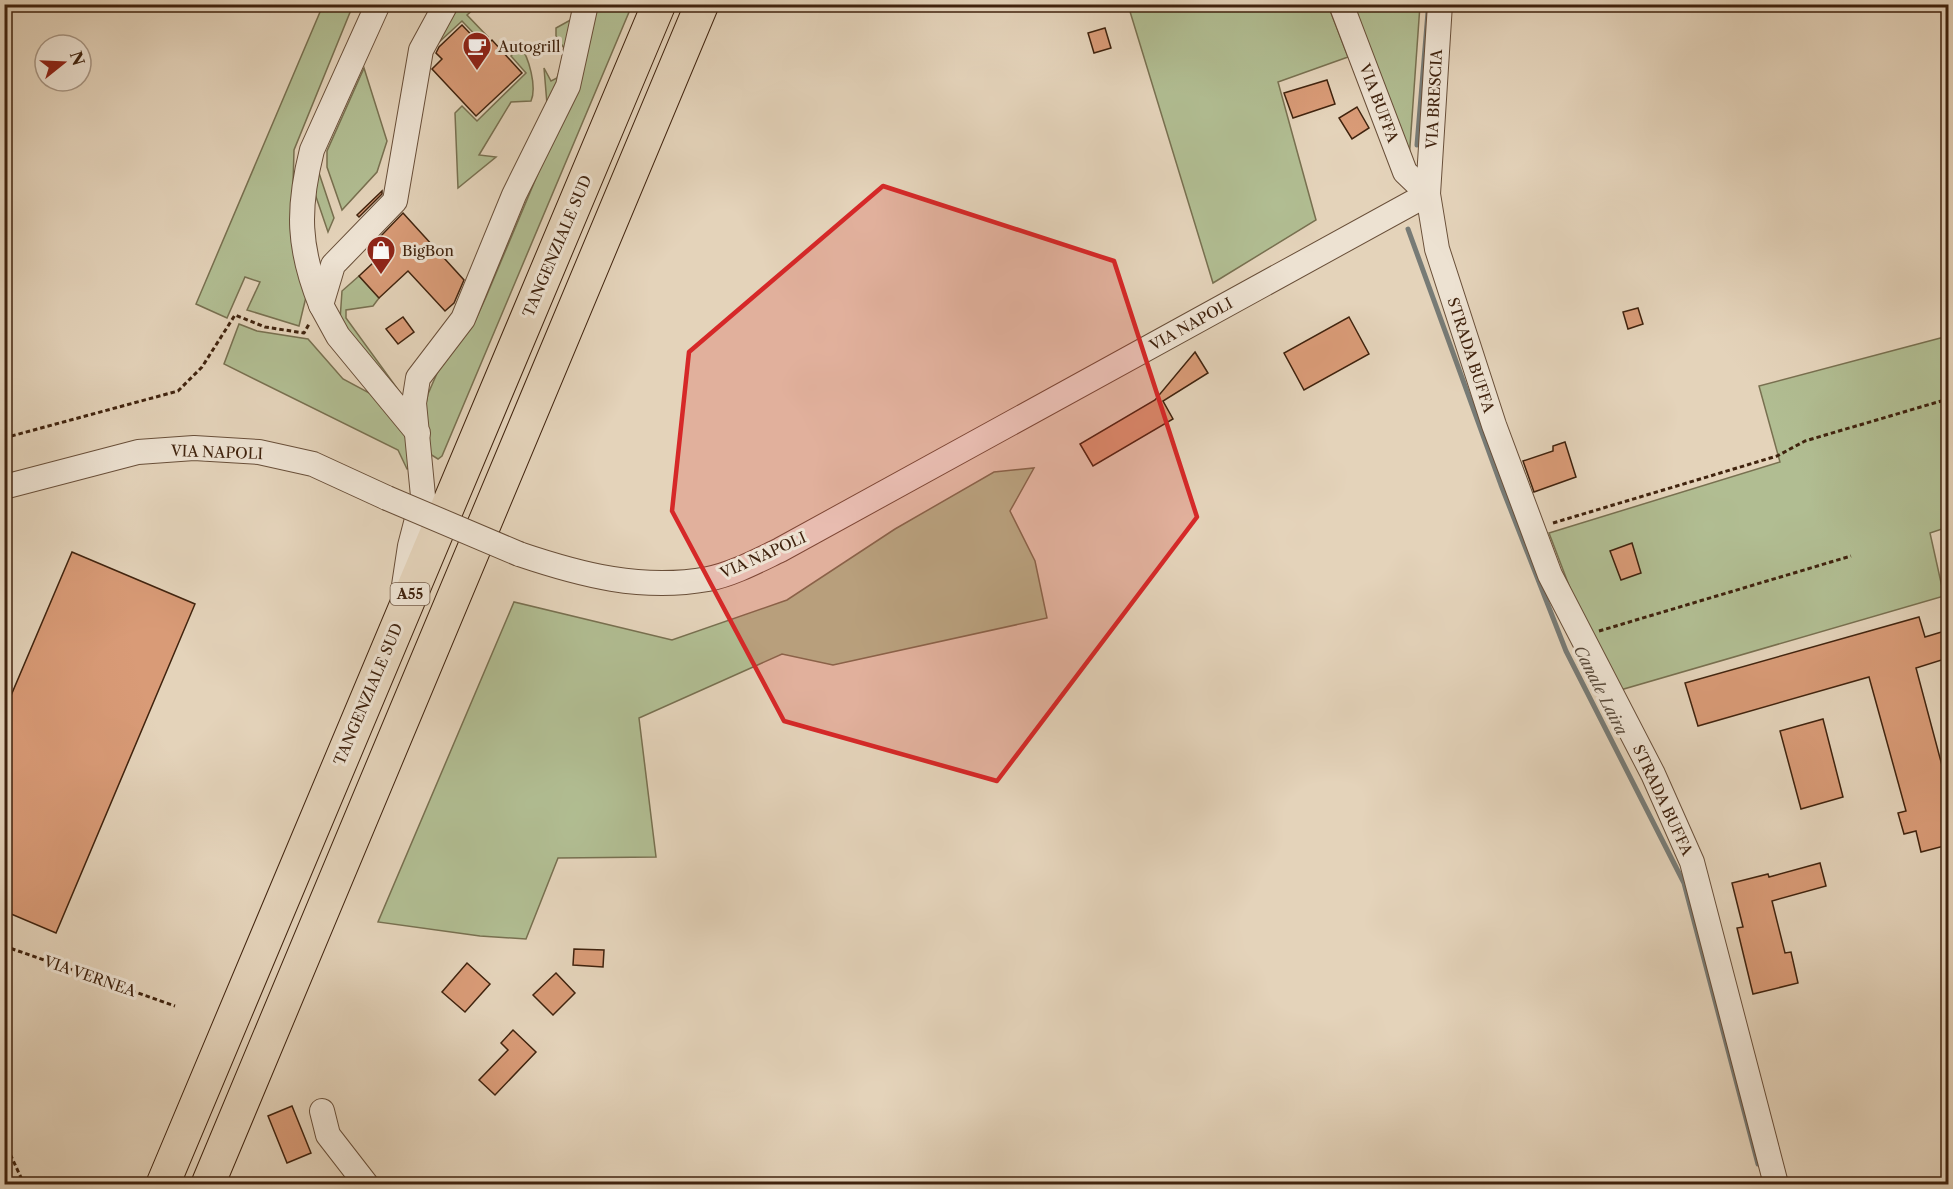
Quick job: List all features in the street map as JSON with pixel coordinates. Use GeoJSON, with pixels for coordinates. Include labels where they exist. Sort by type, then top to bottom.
{"type":"FeatureCollection","features":[{"type":"Feature","properties":{"kind":"highway","name":"TANGENZIALE SUD"},"geometry":{"type":"LineString","coordinates":[[163,1185],[659,4]]}},
{"type":"Feature","properties":{"kind":"highway","name":"A55"},"geometry":{"type":"LineString","coordinates":[[208,1185],[702,4]]}},
{"type":"Feature","properties":{"kind":"street"},"geometry":{"type":"LineString","coordinates":[[378,4],[312,150],[306,172],[302,226],[304,256],[321,305],[338,336],[418,433]]}},
{"type":"Feature","properties":{"kind":"street"},"geometry":{"type":"LineString","coordinates":[[321,305],[333,265],[395,201],[421,50],[446,4]]}},
{"type":"Feature","properties":{"kind":"street"},"geometry":{"type":"LineString","coordinates":[[397,624],[410,546],[423,496],[414,403],[418,378],[463,319],[514,195],[568,86],[586,4]]}},
{"type":"Feature","properties":{"kind":"street","name":"VIA BUFFA"},"geometry":{"type":"LineString","coordinates":[[1341,4],[1405,172],[1428,194]]}},
{"type":"Feature","properties":{"kind":"street","name":"VIA BRESCIA"},"geometry":{"type":"LineString","coordinates":[[1428,194],[1440,4]]}},
{"type":"Feature","properties":{"kind":"street","name":"STRADA BUFFA"},"geometry":{"type":"LineString","coordinates":[[1428,194],[1437,249],[1494,425],[1550,575],[1653,774],[1692,862],[1776,1185]]}},
{"type":"Feature","properties":{"kind":"street","name":"VIA NAPOLI"},"geometry":{"type":"LineString","coordinates":[[4,487],[138,452],[194,448],[259,452],[313,464],[519,554],[596,578],[675,583],[709,579],[746,566],[780,550],[1428,194]]}},
{"type":"Feature","properties":{"kind":"street"},"geometry":{"type":"LineString","coordinates":[[322,1111],[328,1136],[366,1185]]}},
{"type":"Feature","properties":{"kind":"path"},"geometry":{"type":"LineString","coordinates":[[4,438],[178,391],[202,367],[235,315],[265,327],[304,333],[321,305]]}},
{"type":"Feature","properties":{"kind":"path"},"geometry":{"type":"LineString","coordinates":[[1533,529],[1777,456],[1805,441],[1948,399]]}},
{"type":"Feature","properties":{"kind":"path"},"geometry":{"type":"LineString","coordinates":[[4,416],[9,436]]}},
{"type":"Feature","properties":{"kind":"path"},"geometry":{"type":"LineString","coordinates":[[1581,637],[1851,556]]}},
{"type":"Feature","properties":{"kind":"path","name":"VIA VERNEA"},"geometry":{"type":"LineString","coordinates":[[4,946],[174,1006]]}},
{"type":"Feature","properties":{"kind":"path"},"geometry":{"type":"LineString","coordinates":[[4,1141],[24,1185]]}},
{"type":"Feature","properties":{"kind":"highlighted area"},"geometry":{"type":"Polygon","coordinates":[[[883,186],[1114,261],[1197,517],[997,781],[784,721],[672,511],[689,352],[883,186]]]}},
{"type":"Feature","properties":{"kind":"green space"},"geometry":{"type":"Polygon","coordinates":[[[323,5],[353,5],[294,150],[293,185],[306,297],[299,326],[247,310],[260,282],[245,277],[227,318],[196,304],[323,5]]]}},
{"type":"Feature","properties":{"kind":"green space"},"geometry":{"type":"Polygon","coordinates":[[[457,5],[476,7],[467,15],[488,37],[482,42],[462,21],[437,44],[457,5]]]}},
{"type":"Feature","properties":{"kind":"green space"},"geometry":{"type":"Polygon","coordinates":[[[595,5],[632,5],[442,456],[438,459],[430,454],[425,408],[428,394],[438,371],[475,321],[486,297],[563,114],[595,5]]]}},
{"type":"Feature","properties":{"kind":"green space"},"geometry":{"type":"Polygon","coordinates":[[[1128,5],[1328,5],[1348,57],[1278,82],[1316,220],[1213,283],[1128,5]]]}},
{"type":"Feature","properties":{"kind":"green space"},"geometry":{"type":"Polygon","coordinates":[[[1349,5],[1420,5],[1409,160],[1349,5]]]}},
{"type":"Feature","properties":{"kind":"green space"},"geometry":{"type":"Polygon","coordinates":[[[574,18],[558,85],[547,104],[544,68],[551,81],[557,78],[566,51],[556,36],[556,28],[574,18]]]}},
{"type":"Feature","properties":{"kind":"green space"},"geometry":{"type":"Polygon","coordinates":[[[520,46],[531,72],[533,95],[531,101],[511,102],[479,155],[496,157],[458,188],[455,113],[462,106],[477,121],[526,73],[511,56],[520,46]]]}},
{"type":"Feature","properties":{"kind":"green space"},"geometry":{"type":"Polygon","coordinates":[[[364,68],[387,141],[377,172],[342,210],[327,167],[327,151],[364,68]]]}},
{"type":"Feature","properties":{"kind":"green space"},"geometry":{"type":"Polygon","coordinates":[[[318,170],[334,218],[328,232],[312,185],[318,170]]]}},
{"type":"Feature","properties":{"kind":"green space"},"geometry":{"type":"Polygon","coordinates":[[[359,276],[379,298],[373,306],[346,310],[346,318],[402,395],[400,398],[340,320],[342,291],[359,276]]]}},
{"type":"Feature","properties":{"kind":"green space"},"geometry":{"type":"Polygon","coordinates":[[[239,324],[257,331],[308,339],[343,379],[375,396],[395,415],[411,445],[416,467],[407,469],[398,450],[224,364],[239,324]]]}},
{"type":"Feature","properties":{"kind":"green space"},"geometry":{"type":"Polygon","coordinates":[[[1948,336],[1948,527],[1930,533],[1944,596],[1610,693],[1549,533],[1780,462],[1759,386],[1948,336]]]}},
{"type":"Feature","properties":{"kind":"green space"},"geometry":{"type":"Polygon","coordinates":[[[1034,468],[1010,511],[1035,561],[1047,618],[833,665],[782,654],[639,718],[656,857],[558,858],[526,939],[480,936],[378,922],[514,602],[672,640],[787,600],[895,529],[994,472],[1034,468]]]}},
{"type":"Feature","properties":{"kind":"building","name":"Autogrill"},"geometry":{"type":"Polygon","coordinates":[[[462,25],[484,48],[492,40],[522,73],[476,116],[432,69],[442,59],[436,53],[439,47],[462,25]]]}},
{"type":"Feature","properties":{"kind":"building"},"geometry":{"type":"Polygon","coordinates":[[[1105,28],[1111,48],[1094,53],[1088,33],[1105,28]]]}},
{"type":"Feature","properties":{"kind":"building"},"geometry":{"type":"Polygon","coordinates":[[[1327,80],[1335,104],[1293,118],[1284,93],[1327,80]]]}},
{"type":"Feature","properties":{"kind":"building"},"geometry":{"type":"Polygon","coordinates":[[[1357,107],[1369,128],[1352,139],[1339,118],[1357,107]]]}},
{"type":"Feature","properties":{"kind":"building"},"geometry":{"type":"Polygon","coordinates":[[[382,191],[382,194],[359,217],[357,215],[382,191]]]}},
{"type":"Feature","properties":{"kind":"building"},"geometry":{"type":"Polygon","coordinates":[[[403,213],[464,280],[454,303],[445,311],[408,271],[379,298],[359,276],[388,249],[379,238],[403,213]]]}},
{"type":"Feature","properties":{"kind":"building"},"geometry":{"type":"Polygon","coordinates":[[[1638,308],[1643,324],[1628,329],[1623,312],[1638,308]]]}},
{"type":"Feature","properties":{"kind":"building"},"geometry":{"type":"Polygon","coordinates":[[[403,317],[414,332],[398,344],[386,329],[403,317]]]}},
{"type":"Feature","properties":{"kind":"building"},"geometry":{"type":"Polygon","coordinates":[[[1349,317],[1369,354],[1304,390],[1284,353],[1349,317]]]}},
{"type":"Feature","properties":{"kind":"building"},"geometry":{"type":"Polygon","coordinates":[[[1195,352],[1208,373],[1163,401],[1173,419],[1093,466],[1080,444],[1155,400],[1195,352]]]}},
{"type":"Feature","properties":{"kind":"building"},"geometry":{"type":"Polygon","coordinates":[[[1565,442],[1576,477],[1534,492],[1523,461],[1553,451],[1553,446],[1565,442]]]}},
{"type":"Feature","properties":{"kind":"building"},"geometry":{"type":"Polygon","coordinates":[[[1632,543],[1641,573],[1621,580],[1610,551],[1632,543]]]}},
{"type":"Feature","properties":{"kind":"building"},"geometry":{"type":"Polygon","coordinates":[[[72,552],[195,604],[56,933],[4,911],[4,712],[72,552]]]}},
{"type":"Feature","properties":{"kind":"building"},"geometry":{"type":"Polygon","coordinates":[[[1919,617],[1925,637],[1948,630],[1948,658],[1916,668],[1948,788],[1948,845],[1921,852],[1916,831],[1904,834],[1898,813],[1906,811],[1869,677],[1698,726],[1685,683],[1919,617]]]}},
{"type":"Feature","properties":{"kind":"building"},"geometry":{"type":"Polygon","coordinates":[[[1823,719],[1843,797],[1801,809],[1780,731],[1823,719]]]}},
{"type":"Feature","properties":{"kind":"building"},"geometry":{"type":"Polygon","coordinates":[[[1820,863],[1826,886],[1772,901],[1785,953],[1791,952],[1798,983],[1753,994],[1737,928],[1743,927],[1732,883],[1768,874],[1769,877],[1820,863]]]}},
{"type":"Feature","properties":{"kind":"building"},"geometry":{"type":"Polygon","coordinates":[[[574,949],[604,950],[603,967],[573,965],[574,949]]]}},
{"type":"Feature","properties":{"kind":"building"},"geometry":{"type":"Polygon","coordinates":[[[467,963],[490,984],[465,1012],[442,992],[467,963]]]}},
{"type":"Feature","properties":{"kind":"building"},"geometry":{"type":"Polygon","coordinates":[[[556,973],[575,993],[553,1015],[533,995],[556,973]]]}},
{"type":"Feature","properties":{"kind":"building"},"geometry":{"type":"Polygon","coordinates":[[[513,1030],[536,1052],[495,1095],[479,1080],[508,1050],[501,1043],[513,1030]]]}},
{"type":"Feature","properties":{"kind":"building"},"geometry":{"type":"Polygon","coordinates":[[[292,1106],[311,1153],[287,1163],[268,1116],[292,1106]]]}},
{"type":"Feature","properties":{"kind":"waterway","name":"Canale Laira"},"geometry":{"type":"LineString","coordinates":[[1417,145],[1428,12]]}},
{"type":"Feature","properties":{"kind":"waterway","name":"Canale Laira"},"geometry":{"type":"LineString","coordinates":[[1408,229],[1501,485],[1566,651],[1684,883],[1758,1164]]}},
{"type":"Feature","properties":{"kind":"place","name":"Autogrill"},"geometry":{"type":"Point","coordinates":[477,72]}},
{"type":"Feature","properties":{"kind":"place","name":"BigBon"},"geometry":{"type":"Point","coordinates":[381,276]}}]}
